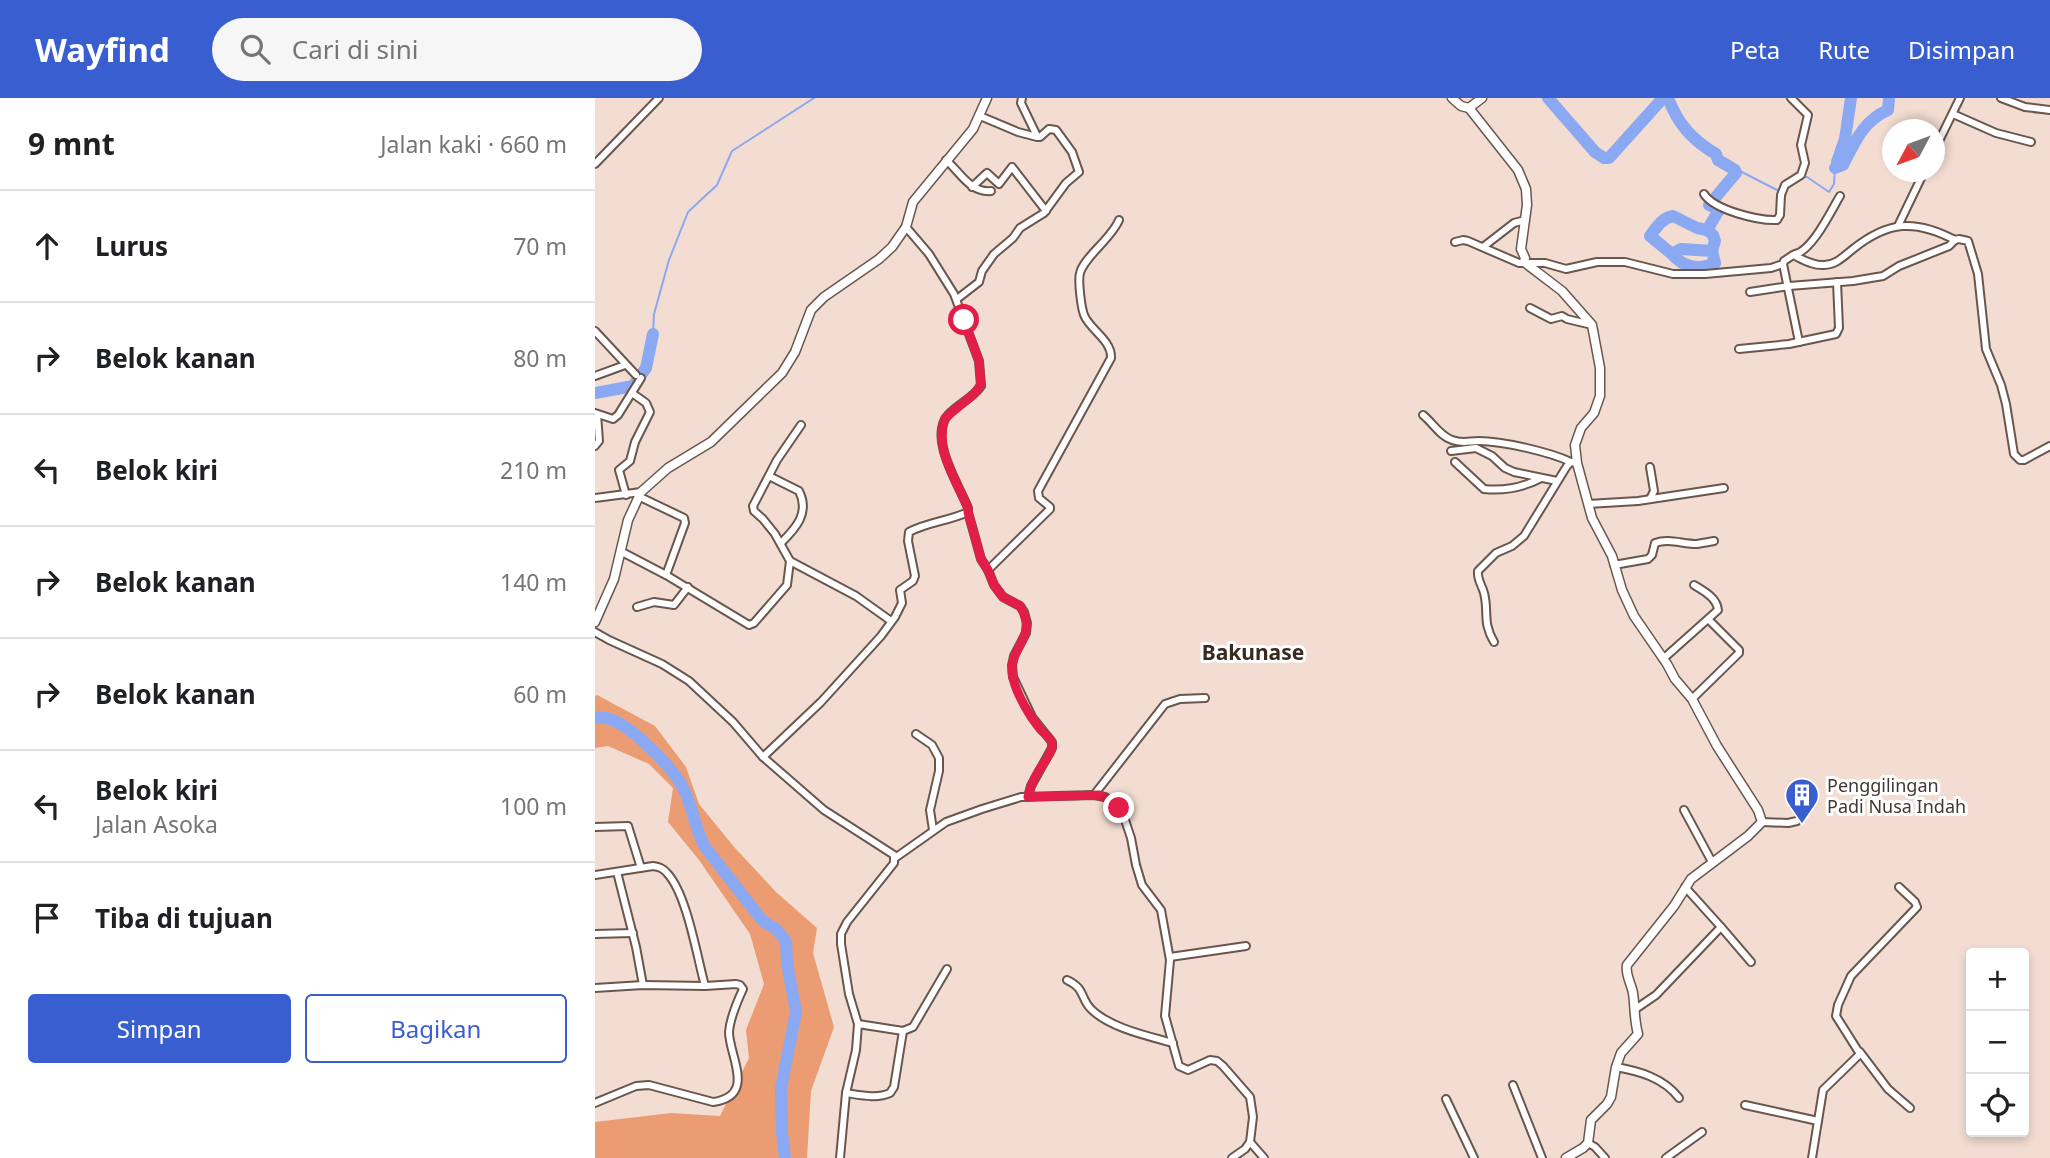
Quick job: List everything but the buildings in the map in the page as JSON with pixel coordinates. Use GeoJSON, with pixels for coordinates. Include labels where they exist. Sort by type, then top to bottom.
{"type":"FeatureCollection","features":[{"type":"Feature","properties":{"kind":"street"},"geometry":{"type":"LineString","coordinates":[[595,163],[659,98]]}},
{"type":"Feature","properties":{"kind":"street"},"geometry":{"type":"LineString","coordinates":[[1022,98],[1024,110],[1038,137]]}},
{"type":"Feature","properties":{"kind":"street"},"geometry":{"type":"LineString","coordinates":[[1452,98],[1461,106],[1469,108],[1518,170],[1526,189],[1527,205],[1521,249],[1524,262]]}},
{"type":"Feature","properties":{"kind":"street"},"geometry":{"type":"LineString","coordinates":[[1469,108],[1482,98]]}},
{"type":"Feature","properties":{"kind":"street"},"geometry":{"type":"LineString","coordinates":[[1945,130],[1960,98]]}},
{"type":"Feature","properties":{"kind":"street"},"geometry":{"type":"LineString","coordinates":[[2001,98],[2025,107],[2050,110]]}},
{"type":"Feature","properties":{"kind":"street"},"geometry":{"type":"LineString","coordinates":[[595,622],[614,579],[628,520],[639,494],[672,465],[711,442],[761,394],[787,366],[811,310],[818,302],[879,260],[892,247],[906,227],[913,202],[970,133],[980,116],[984,99]]}},
{"type":"Feature","properties":{"kind":"street"},"geometry":{"type":"LineString","coordinates":[[1704,194],[1708,200],[1741,215],[1777,220],[1785,185],[1801,175],[1805,163],[1801,145],[1808,115],[1795,104],[1795,99]]}},
{"type":"Feature","properties":{"kind":"street"},"geometry":{"type":"LineString","coordinates":[[1953,114],[1996,133],[2031,142]]}},
{"type":"Feature","properties":{"kind":"street"},"geometry":{"type":"LineString","coordinates":[[980,116],[1018,132],[1038,137]]}},
{"type":"Feature","properties":{"kind":"street"},"geometry":{"type":"LineString","coordinates":[[957,299],[979,282],[982,271],[994,254],[1013,238],[1020,228],[1046,211],[1066,183],[1079,172],[1072,152],[1059,132],[1049,129],[1038,137]]}},
{"type":"Feature","properties":{"kind":"street"},"geometry":{"type":"LineString","coordinates":[[595,146],[603,154]]}},
{"type":"Feature","properties":{"kind":"street"},"geometry":{"type":"LineString","coordinates":[[946,160],[972,187],[991,191]]}},
{"type":"Feature","properties":{"kind":"street"},"geometry":{"type":"LineString","coordinates":[[972,187],[987,173],[999,184],[1012,167],[1046,211]]}},
{"type":"Feature","properties":{"kind":"street"},"geometry":{"type":"LineString","coordinates":[[1898,226],[1919,182]]}},
{"type":"Feature","properties":{"kind":"street"},"geometry":{"type":"LineString","coordinates":[[1455,242],[1463,240],[1519,263],[1545,263],[1566,269],[1597,262],[1626,262],[1665,272],[1694,274],[1771,268],[1800,253],[1816,235],[1840,196]]}},
{"type":"Feature","properties":{"kind":"street"},"geometry":{"type":"LineString","coordinates":[[1483,247],[1514,223],[1525,219]]}},
{"type":"Feature","properties":{"kind":"street"},"geometry":{"type":"LineString","coordinates":[[988,570],[1050,509],[1038,496],[1039,489],[1111,358],[1111,349],[1083,315],[1080,274],[1084,264],[1112,233],[1119,220]]}},
{"type":"Feature","properties":{"kind":"street"},"geometry":{"type":"LineString","coordinates":[[1793,255],[1826,266],[1882,231],[1907,225],[1927,229],[1955,240],[1968,241],[1981,296],[1986,349],[2001,385],[2014,454],[2024,460],[2050,446]]}},
{"type":"Feature","properties":{"kind":"street"},"geometry":{"type":"LineString","coordinates":[[906,227],[929,254],[957,299],[979,361],[981,384],[975,393],[945,418],[941,442],[968,508],[981,559],[998,591],[1010,602],[1020,606],[1027,623],[1026,633],[1014,656],[1013,677],[1032,717],[1052,742],[1052,748],[1028,797]]}},
{"type":"Feature","properties":{"kind":"street"},"geometry":{"type":"LineString","coordinates":[[1750,292],[1883,276],[1899,266],[1949,246],[1955,240]]}},
{"type":"Feature","properties":{"kind":"street"},"geometry":{"type":"LineString","coordinates":[[1524,262],[1562,291],[1592,325],[1600,368],[1600,396],[1594,412],[1581,428],[1575,445],[1574,462],[1592,518],[1612,556],[1622,590],[1634,616],[1675,679],[1692,699],[1717,746],[1758,810],[1762,822]]}},
{"type":"Feature","properties":{"kind":"street"},"geometry":{"type":"LineString","coordinates":[[1783,264],[1799,342]]}},
{"type":"Feature","properties":{"kind":"street"},"geometry":{"type":"LineString","coordinates":[[1739,349],[1834,335],[1838,331],[1837,282]]}},
{"type":"Feature","properties":{"kind":"street"},"geometry":{"type":"LineString","coordinates":[[1530,308],[1551,319],[1562,316],[1592,325]]}},
{"type":"Feature","properties":{"kind":"street"},"geometry":{"type":"LineString","coordinates":[[595,331],[638,377],[632,393],[618,415],[613,419],[596,414],[599,440],[595,446]]}},
{"type":"Feature","properties":{"kind":"street"},"geometry":{"type":"LineString","coordinates":[[595,376],[625,365]]}},
{"type":"Feature","properties":{"kind":"street"},"geometry":{"type":"LineString","coordinates":[[626,495],[619,470],[630,461],[635,442],[650,412],[646,403],[632,393]]}},
{"type":"Feature","properties":{"kind":"street"},"geometry":{"type":"LineString","coordinates":[[1423,415],[1444,436],[1453,441],[1480,441],[1521,447],[1574,462]]}},
{"type":"Feature","properties":{"kind":"street"},"geometry":{"type":"LineString","coordinates":[[622,552],[688,587],[750,625],[787,585],[790,561],[781,543],[753,508],[777,460],[801,425]]}},
{"type":"Feature","properties":{"kind":"street"},"geometry":{"type":"LineString","coordinates":[[1451,451],[1476,448],[1514,472],[1557,481]]}},
{"type":"Feature","properties":{"kind":"street"},"geometry":{"type":"LineString","coordinates":[[1455,462],[1484,489],[1518,487],[1541,478]]}},
{"type":"Feature","properties":{"kind":"street"},"geometry":{"type":"LineString","coordinates":[[1494,642],[1486,626],[1484,590],[1478,578],[1478,571],[1496,553],[1512,546],[1524,536],[1557,481],[1574,462]]}},
{"type":"Feature","properties":{"kind":"street"},"geometry":{"type":"LineString","coordinates":[[1650,467],[1654,491],[1650,499]]}},
{"type":"Feature","properties":{"kind":"street"},"geometry":{"type":"LineString","coordinates":[[769,476],[799,491],[803,500],[800,521],[781,543]]}},
{"type":"Feature","properties":{"kind":"street"},"geometry":{"type":"LineString","coordinates":[[1588,504],[1650,499],[1724,488]]}},
{"type":"Feature","properties":{"kind":"street"},"geometry":{"type":"LineString","coordinates":[[595,498],[639,494],[684,518],[685,523],[666,575]]}},
{"type":"Feature","properties":{"kind":"street"},"geometry":{"type":"LineString","coordinates":[[763,757],[821,702],[881,636],[891,621],[902,603],[900,590],[915,576],[908,541],[909,532],[925,524],[937,523],[968,512]]}},
{"type":"Feature","properties":{"kind":"street"},"geometry":{"type":"LineString","coordinates":[[1614,565],[1648,559],[1655,543],[1661,541],[1694,544],[1714,541]]}},
{"type":"Feature","properties":{"kind":"street"},"geometry":{"type":"LineString","coordinates":[[790,561],[856,596],[891,621]]}},
{"type":"Feature","properties":{"kind":"street"},"geometry":{"type":"LineString","coordinates":[[1663,659],[1718,610],[1719,607],[1710,596],[1694,585]]}},
{"type":"Feature","properties":{"kind":"street"},"geometry":{"type":"LineString","coordinates":[[637,607],[654,602],[674,605],[688,587]]}},
{"type":"Feature","properties":{"kind":"street"},"geometry":{"type":"LineString","coordinates":[[1692,699],[1739,653],[1709,620]]}},
{"type":"Feature","properties":{"kind":"street"},"geometry":{"type":"LineString","coordinates":[[595,632],[662,664],[689,681],[733,722],[763,757],[824,810],[891,852],[895,858]]}},
{"type":"Feature","properties":{"kind":"street"},"geometry":{"type":"LineString","coordinates":[[1094,795],[1165,704],[1180,699],[1205,698]]}},
{"type":"Feature","properties":{"kind":"street"},"geometry":{"type":"LineString","coordinates":[[916,734],[932,745],[939,758],[939,771],[930,810],[933,830]]}},
{"type":"Feature","properties":{"kind":"street"},"geometry":{"type":"LineString","coordinates":[[840,1158],[846,1093],[856,1049],[858,1024],[849,994],[841,944],[841,934],[847,922],[894,863],[895,858],[946,822],[1028,797],[1094,795],[1105,797],[1123,814],[1138,873],[1146,892],[1161,911],[1171,967],[1165,1016],[1174,1042],[1177,1063],[1188,1070],[1210,1060],[1217,1061],[1247,1093],[1252,1104],[1250,1142],[1233,1158]]}},
{"type":"Feature","properties":{"kind":"street"},"geometry":{"type":"LineString","coordinates":[[1683,810],[1712,862]]}},
{"type":"Feature","properties":{"kind":"street"},"geometry":{"type":"LineString","coordinates":[[1566,1158],[1588,1143],[1591,1120],[1611,1097],[1621,1052],[1638,1034],[1626,966],[1674,906],[1691,879],[1748,836],[1762,822],[1797,821]]}},
{"type":"Feature","properties":{"kind":"street"},"geometry":{"type":"LineString","coordinates":[[595,827],[628,826],[641,868]]}},
{"type":"Feature","properties":{"kind":"street"},"geometry":{"type":"LineString","coordinates":[[595,875],[661,867],[672,880],[689,923],[705,986]]}},
{"type":"Feature","properties":{"kind":"street"},"geometry":{"type":"LineString","coordinates":[[617,872],[643,985]]}},
{"type":"Feature","properties":{"kind":"street"},"geometry":{"type":"LineString","coordinates":[[1685,887],[1751,962]]}},
{"type":"Feature","properties":{"kind":"street"},"geometry":{"type":"LineString","coordinates":[[1899,887],[1915,902],[1917,908],[1851,976],[1835,1012],[1860,1052],[1888,1088],[1910,1108]]}},
{"type":"Feature","properties":{"kind":"street"},"geometry":{"type":"LineString","coordinates":[[1634,1010],[1656,995],[1721,927]]}},
{"type":"Feature","properties":{"kind":"street"},"geometry":{"type":"LineString","coordinates":[[595,934],[632,933]]}},
{"type":"Feature","properties":{"kind":"street"},"geometry":{"type":"LineString","coordinates":[[1170,957],[1246,946]]}},
{"type":"Feature","properties":{"kind":"street"},"geometry":{"type":"LineString","coordinates":[[858,1024],[903,1031],[915,1025],[947,969]]}},
{"type":"Feature","properties":{"kind":"street"},"geometry":{"type":"LineString","coordinates":[[1067,980],[1080,988],[1088,1006],[1102,1018],[1122,1028],[1174,1042]]}},
{"type":"Feature","properties":{"kind":"street"},"geometry":{"type":"LineString","coordinates":[[595,988],[736,984],[743,987],[730,1025],[729,1034],[738,1082],[729,1097],[713,1102],[640,1085],[595,1102]]}},
{"type":"Feature","properties":{"kind":"street"},"geometry":{"type":"LineString","coordinates":[[846,1093],[885,1096],[890,1093],[894,1087],[903,1031]]}},
{"type":"Feature","properties":{"kind":"street"},"geometry":{"type":"LineString","coordinates":[[1812,1158],[1823,1090],[1860,1052]]}},
{"type":"Feature","properties":{"kind":"street"},"geometry":{"type":"LineString","coordinates":[[1616,1067],[1648,1075],[1673,1090],[1679,1098]]}},
{"type":"Feature","properties":{"kind":"street"},"geometry":{"type":"LineString","coordinates":[[1513,1085],[1542,1158]]}},
{"type":"Feature","properties":{"kind":"street"},"geometry":{"type":"LineString","coordinates":[[1446,1099],[1473,1158]]}},
{"type":"Feature","properties":{"kind":"street"},"geometry":{"type":"LineString","coordinates":[[1745,1105],[1818,1121]]}},
{"type":"Feature","properties":{"kind":"street"},"geometry":{"type":"LineString","coordinates":[[1666,1158],[1702,1132]]}},
{"type":"Feature","properties":{"kind":"street"},"geometry":{"type":"LineString","coordinates":[[1250,1142],[1264,1158]]}},
{"type":"Feature","properties":{"kind":"street"},"geometry":{"type":"LineString","coordinates":[[1588,1143],[1605,1158]]}},
{"type":"Feature","properties":{"kind":"shaded area"},"geometry":{"type":"Polygon","coordinates":[[[597,695],[655,726],[686,767],[699,804],[776,892],[817,928],[813,953],[834,1027],[811,1091],[807,1158],[595,1158],[595,1122],[671,1113],[720,1116],[749,1058],[746,1030],[764,984],[750,934],[699,860],[668,822],[673,788],[649,764],[608,746],[595,748],[597,695]]]}},
{"type":"Feature","properties":{"kind":"waterway"},"geometry":{"type":"LineString","coordinates":[[653,334],[654,314],[669,260],[688,212],[717,185],[732,151],[814,98]]}},
{"type":"Feature","properties":{"kind":"waterway"},"geometry":{"type":"LineString","coordinates":[[1548,98],[1595,152],[1604,158],[1609,158],[1663,98]]}},
{"type":"Feature","properties":{"kind":"waterway"},"geometry":{"type":"LineString","coordinates":[[1668,98],[1676,116],[1687,130],[1716,154],[1718,160],[1736,173],[1709,205],[1719,210],[1707,230]]}},
{"type":"Feature","properties":{"kind":"waterway"},"geometry":{"type":"LineString","coordinates":[[1837,162],[1845,139],[1851,98]]}},
{"type":"Feature","properties":{"kind":"waterway"},"geometry":{"type":"LineString","coordinates":[[1835,168],[1843,165],[1866,126],[1888,110],[1889,98]]}},
{"type":"Feature","properties":{"kind":"waterway"},"geometry":{"type":"LineString","coordinates":[[1732,167],[1779,191]]}},
{"type":"Feature","properties":{"kind":"waterway"},"geometry":{"type":"LineString","coordinates":[[1801,177],[1807,177],[1829,192],[1834,184],[1835,168]]}},
{"type":"Feature","properties":{"kind":"waterway"},"geometry":{"type":"LineString","coordinates":[[1672,254],[1692,266],[1703,267],[1715,263],[1712,251],[1715,241],[1713,235],[1673,216],[1657,226],[1650,236],[1672,254],[1681,249],[1712,251]]}},
{"type":"Feature","properties":{"kind":"waterway"},"geometry":{"type":"LineString","coordinates":[[595,393],[633,386],[646,368],[653,334]]}},
{"type":"Feature","properties":{"kind":"waterway"},"geometry":{"type":"LineString","coordinates":[[595,718],[606,718],[626,728],[669,768],[686,793],[705,847],[763,921],[776,929],[786,941],[796,1012],[781,1088],[785,1158]]}},
{"type":"Feature","properties":{"kind":"place","name":"Penggilingan Padi Nusa Indah"},"geometry":{"type":"Point","coordinates":[1802,825]}},
{"type":"Feature","properties":{"kind":"district","name":"Bakunase"},"geometry":{"type":"Point","coordinates":[1253,652]}},
{"type":"Feature","properties":{"kind":"route"},"geometry":{"type":"LineString","coordinates":[[964,320],[979,361],[981,384],[975,393],[945,418],[941,442],[968,508],[981,559],[998,591],[1010,602],[1020,606],[1027,623],[1026,633],[1014,656],[1013,677],[1032,717],[1052,742],[1049,755],[1037,774],[1028,797],[1100,795],[1119,808]]}}]}
